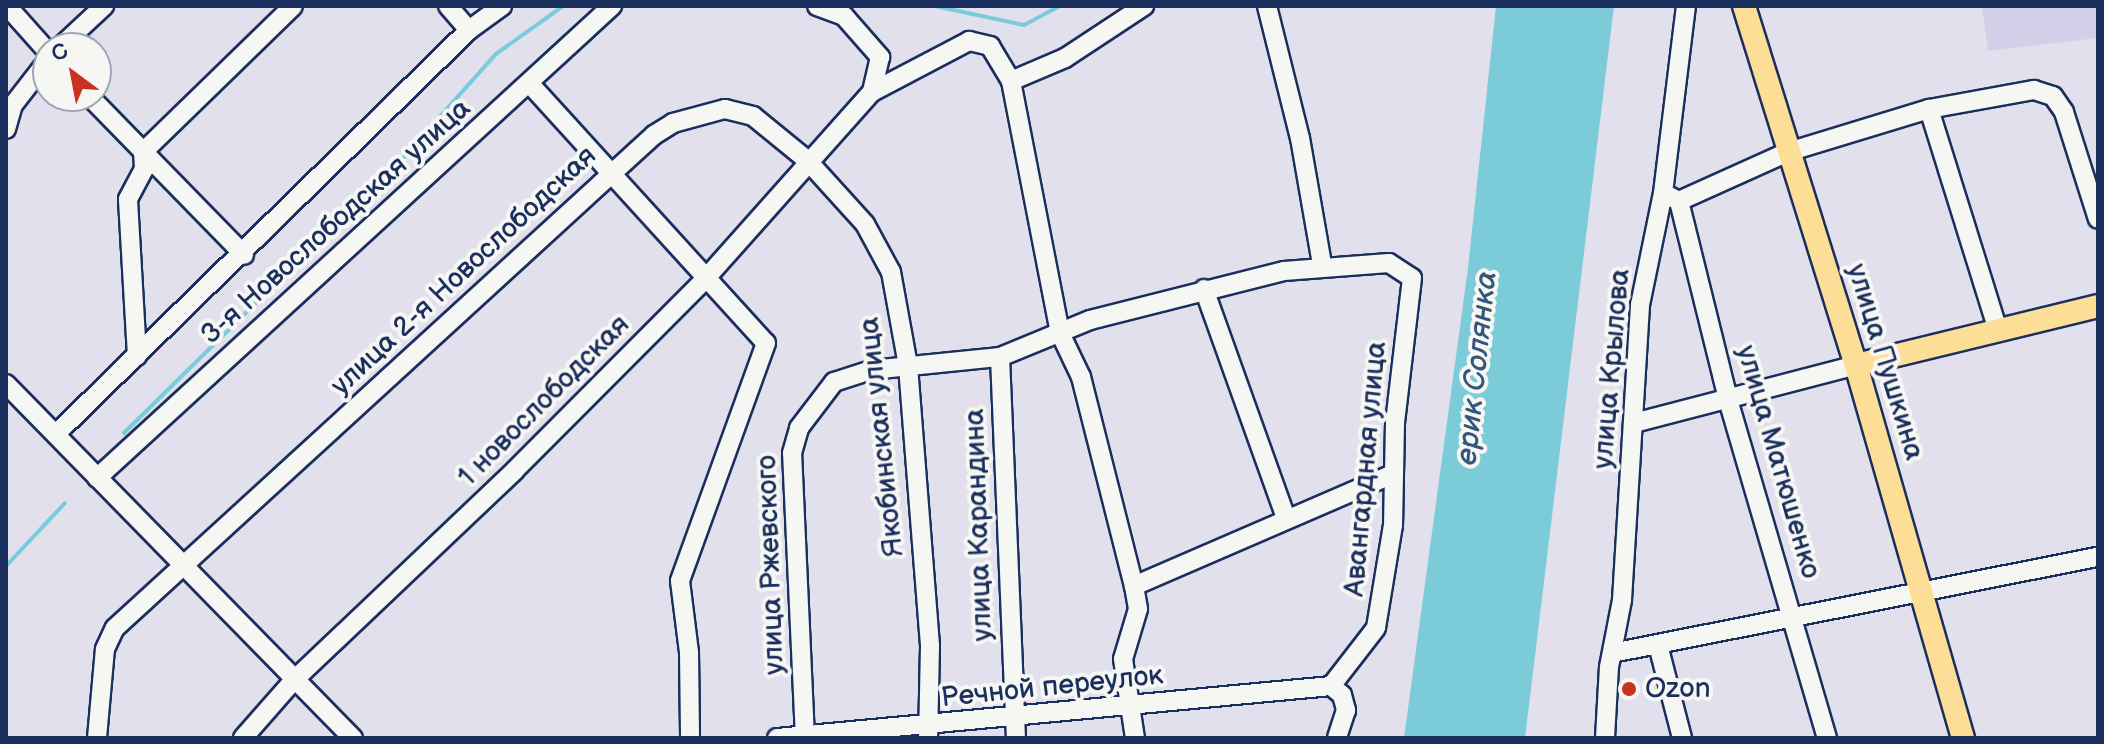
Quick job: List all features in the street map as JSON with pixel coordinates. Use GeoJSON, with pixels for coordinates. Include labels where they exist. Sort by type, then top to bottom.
{"type":"FeatureCollection","features":[{"type":"Feature","properties":{"kind":"main road","name":"улица Пушкина"},"geometry":{"type":"LineString","coordinates":[[1744,6],[1856,365],[1963,738]]}},
{"type":"Feature","properties":{"kind":"main road"},"geometry":{"type":"LineString","coordinates":[[1856,365],[2098,306]]}},
{"type":"Feature","properties":{"kind":"street"},"geometry":{"type":"LineString","coordinates":[[7,6],[32,34]]}},
{"type":"Feature","properties":{"kind":"street"},"geometry":{"type":"LineString","coordinates":[[76,32],[104,6]]}},
{"type":"Feature","properties":{"kind":"street"},"geometry":{"type":"LineString","coordinates":[[137,356],[128,199],[144,169],[143,152],[293,6]]}},
{"type":"Feature","properties":{"kind":"street"},"geometry":{"type":"LineString","coordinates":[[448,6],[469,30]]}},
{"type":"Feature","properties":{"kind":"street","name":"3-я Новослободская улица"},"geometry":{"type":"LineString","coordinates":[[56,434],[244,255],[469,30],[502,6]]}},
{"type":"Feature","properties":{"kind":"street","name":"3-я Новослободская улица"},"geometry":{"type":"LineString","coordinates":[[97,478],[612,6]]}},
{"type":"Feature","properties":{"kind":"street"},"geometry":{"type":"LineString","coordinates":[[817,6],[844,16],[880,57],[872,92]]}},
{"type":"Feature","properties":{"kind":"street"},"geometry":{"type":"LineString","coordinates":[[1011,81],[1065,58],[1144,6]]}},
{"type":"Feature","properties":{"kind":"street"},"geometry":{"type":"LineString","coordinates":[[1267,6],[1300,138],[1322,264]]}},
{"type":"Feature","properties":{"kind":"street","name":"улица Крылова"},"geometry":{"type":"LineString","coordinates":[[1605,738],[1612,653],[1622,600],[1640,305],[1671,197],[1686,6]]}},
{"type":"Feature","properties":{"kind":"street","name":"1 новослободская"},"geometry":{"type":"LineString","coordinates":[[243,738],[293,681],[507,479],[707,277],[807,160],[872,92],[969,41],[990,46],[1011,81],[1060,333],[1081,377],[1134,586],[1138,609],[1123,659],[1133,708],[1135,738]]}},
{"type":"Feature","properties":{"kind":"street"},"geometry":{"type":"LineString","coordinates":[[6,145],[6,130],[13,105],[32,81]]}},
{"type":"Feature","properties":{"kind":"street"},"geometry":{"type":"LineString","coordinates":[[530,84],[767,346],[680,581],[689,652],[690,738]]}},
{"type":"Feature","properties":{"kind":"street"},"geometry":{"type":"LineString","coordinates":[[1671,197],[1788,152],[1929,109],[2034,90],[2053,96],[2064,112],[2098,219]]}},
{"type":"Feature","properties":{"kind":"street","name":"улица 2-я Новослободская"},"geometry":{"type":"LineString","coordinates":[[97,738],[107,638],[612,172],[673,123],[725,109],[753,116],[807,160]]}},
{"type":"Feature","properties":{"kind":"street"},"geometry":{"type":"LineString","coordinates":[[1929,109],[1998,330]]}},
{"type":"Feature","properties":{"kind":"street"},"geometry":{"type":"LineString","coordinates":[[104,112],[244,255]]}},
{"type":"Feature","properties":{"kind":"street","name":"Якобинская улица"},"geometry":{"type":"LineString","coordinates":[[807,160],[881,247],[891,272],[908,366],[930,646],[928,732]]}},
{"type":"Feature","properties":{"kind":"street","name":"улица Матюшенко"},"geometry":{"type":"LineString","coordinates":[[1671,197],[1827,738]]}},
{"type":"Feature","properties":{"kind":"street","name":"улица Ржевского"},"geometry":{"type":"LineString","coordinates":[[805,735],[794,441],[834,382],[871,370],[1000,357],[1060,333],[1204,289],[1322,264],[1389,263],[1412,278]]}},
{"type":"Feature","properties":{"kind":"street","name":"Авангардная улица"},"geometry":{"type":"LineString","coordinates":[[1331,686],[1376,628],[1384,604],[1393,525],[1391,475],[1412,278]]}},
{"type":"Feature","properties":{"kind":"street"},"geometry":{"type":"LineString","coordinates":[[1204,289],[1286,518]]}},
{"type":"Feature","properties":{"kind":"street","name":"улица Карандина"},"geometry":{"type":"LineString","coordinates":[[1000,357],[1016,738]]}},
{"type":"Feature","properties":{"kind":"street"},"geometry":{"type":"LineString","coordinates":[[1634,423],[1729,403],[1856,365]]}},
{"type":"Feature","properties":{"kind":"street"},"geometry":{"type":"LineString","coordinates":[[6,384],[293,681],[353,738]]}},
{"type":"Feature","properties":{"kind":"street"},"geometry":{"type":"LineString","coordinates":[[1134,586],[1391,475]]}},
{"type":"Feature","properties":{"kind":"street"},"geometry":{"type":"LineString","coordinates":[[1612,653],[2098,557]]}},
{"type":"Feature","properties":{"kind":"street"},"geometry":{"type":"LineString","coordinates":[[1658,645],[1682,738]]}},
{"type":"Feature","properties":{"kind":"street"},"geometry":{"type":"LineString","coordinates":[[1331,686],[1342,695],[1346,710],[1337,738]]}},
{"type":"Feature","properties":{"kind":"street","name":"Речной переулок"},"geometry":{"type":"LineString","coordinates":[[777,738],[928,732],[1015,716],[1133,708],[1331,686]]}},
{"type":"Feature","properties":{"kind":"shaded area"},"geometry":{"type":"Polygon","coordinates":[[[1982,6],[2098,6],[2098,38],[1988,51],[1982,6]]]}},
{"type":"Feature","properties":{"kind":"water","name":"ерик Солянка"},"geometry":{"type":"Polygon","coordinates":[[[1496,6],[1614,6],[1525,738],[1404,738],[1468,268],[1496,6]]]}},
{"type":"Feature","properties":{"kind":"waterway"},"geometry":{"type":"LineString","coordinates":[[124,433],[402,159],[496,54],[563,6]]}},
{"type":"Feature","properties":{"kind":"waterway"},"geometry":{"type":"LineString","coordinates":[[935,6],[1024,25],[1059,6]]}},
{"type":"Feature","properties":{"kind":"waterway"},"geometry":{"type":"LineString","coordinates":[[6,566],[65,503]]}},
{"type":"Feature","properties":{"kind":"place","name":"Ozon"},"geometry":{"type":"Point","coordinates":[1629,689]}}]}
